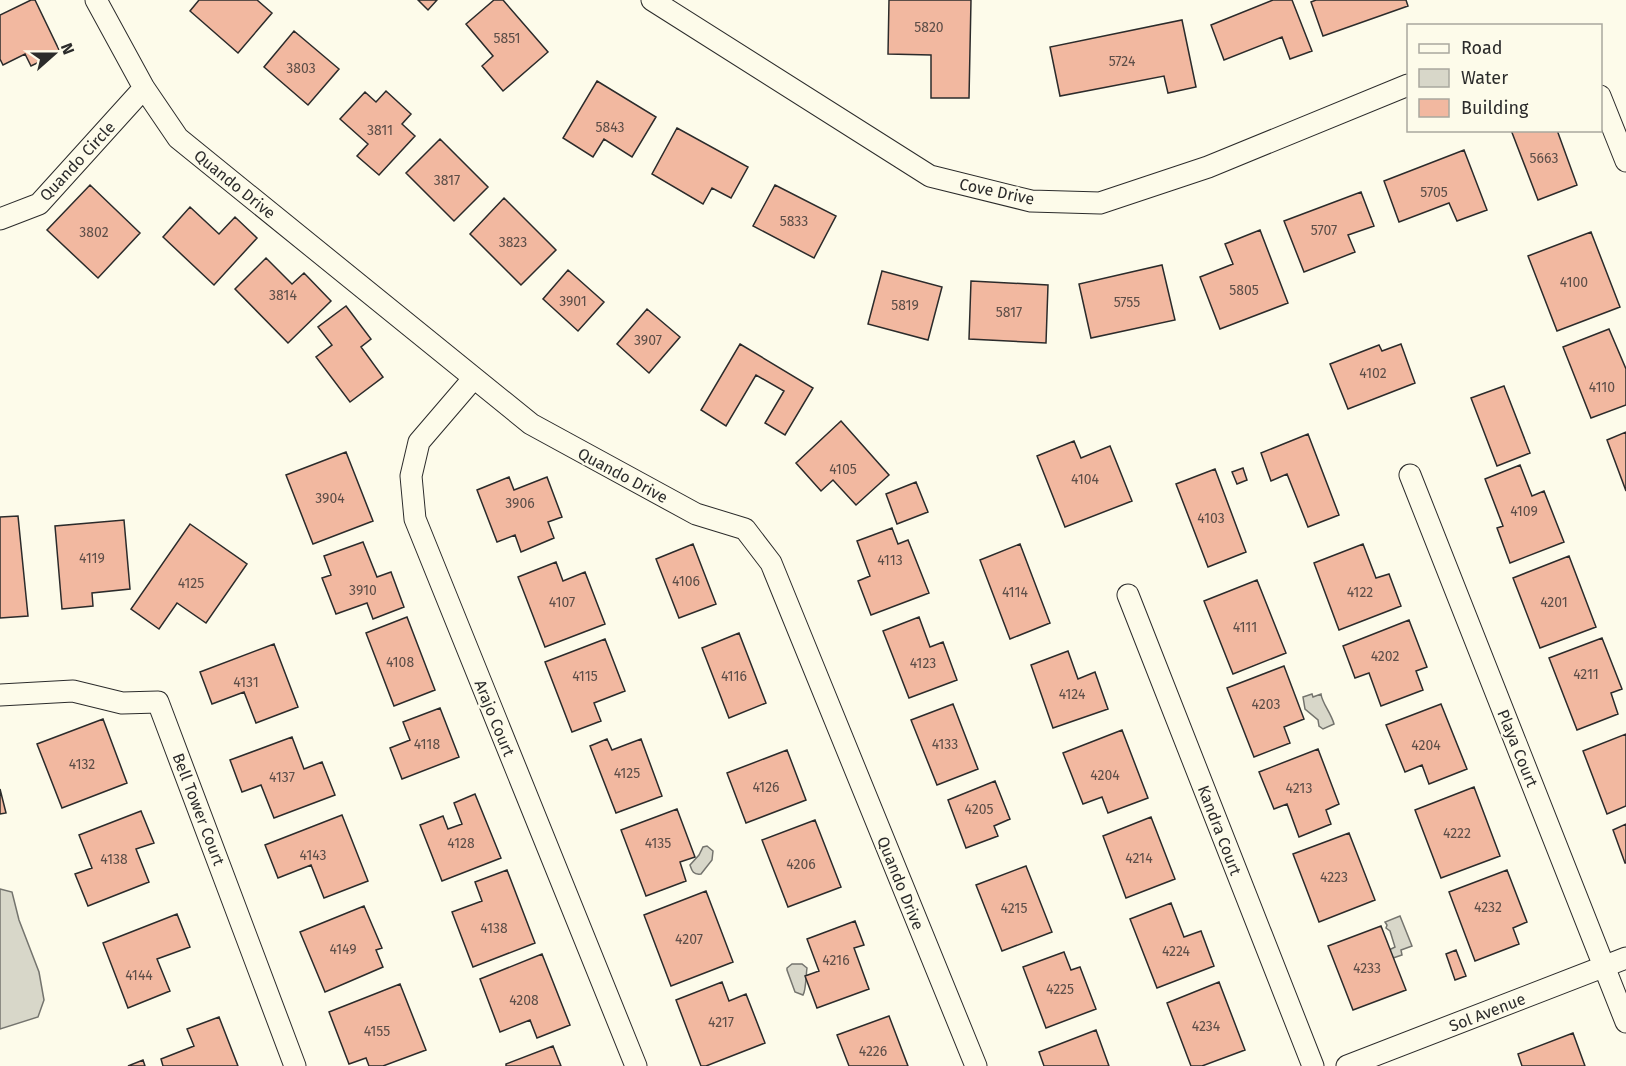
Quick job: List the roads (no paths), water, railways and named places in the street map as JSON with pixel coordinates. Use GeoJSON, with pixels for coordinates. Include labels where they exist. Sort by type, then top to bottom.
{"type":"FeatureCollection","features":[{"type":"Feature","properties":{"kind":"street","name":"Quando Drive"},"geometry":{"type":"LineString","coordinates":[[96,0],[144,88],[178,138],[473,379],[531,424],[610,469],[696,514],[745,530],[771,563],[976,1066]]}},
{"type":"Feature","properties":{"kind":"street","name":"Cove Drive"},"geometry":{"type":"LineString","coordinates":[[652,0],[930,176],[1031,201],[1100,203],[1208,167],[1407,85]]}},
{"type":"Feature","properties":{"kind":"street","name":"Quando Circle"},"geometry":{"type":"LineString","coordinates":[[0,219],[39,204],[144,88]]}},
{"type":"Feature","properties":{"kind":"street"},"geometry":{"type":"LineString","coordinates":[[1602,101],[1626,161]]}},
{"type":"Feature","properties":{"kind":"street","name":"Arajo Court"},"geometry":{"type":"LineString","coordinates":[[473,379],[419,442],[411,477],[415,519],[636,1066]]}},
{"type":"Feature","properties":{"kind":"street","name":"Playa Court"},"geometry":{"type":"LineString","coordinates":[[1410,475],[1626,1022]]}},
{"type":"Feature","properties":{"kind":"street","name":"Kandra Court"},"geometry":{"type":"LineString","coordinates":[[1128,595],[1312,1066]]}},
{"type":"Feature","properties":{"kind":"street","name":"Bell Tower Court"},"geometry":{"type":"LineString","coordinates":[[0,695],[73,690],[122,703],[158,702],[295,1066]]}},
{"type":"Feature","properties":{"kind":"street","name":"Sol Avenue"},"geometry":{"type":"LineString","coordinates":[[1347,1066],[1626,958]]}},
{"type":"Feature","properties":{"kind":"water"},"geometry":{"type":"Polygon","coordinates":[[[1312,694],[1313,697],[1321,694],[1334,724],[1323,729],[1319,726],[1318,720],[1305,709],[1303,697],[1312,694]]]}},
{"type":"Feature","properties":{"kind":"water"},"geometry":{"type":"Polygon","coordinates":[[[707,846],[713,851],[712,860],[701,874],[695,873],[690,865],[703,847],[707,846]]]}},
{"type":"Feature","properties":{"kind":"water"},"geometry":{"type":"Polygon","coordinates":[[[0,889],[12,892],[19,920],[39,972],[44,1000],[38,1017],[0,1029],[0,889]]]}},
{"type":"Feature","properties":{"kind":"water"},"geometry":{"type":"Polygon","coordinates":[[[1400,916],[1412,946],[1401,950],[1402,955],[1393,958],[1389,950],[1395,947],[1385,922],[1400,916]]]}},
{"type":"Feature","properties":{"kind":"water"},"geometry":{"type":"Polygon","coordinates":[[[792,964],[802,964],[807,968],[803,995],[795,992],[787,970],[792,964]]]}}]}
